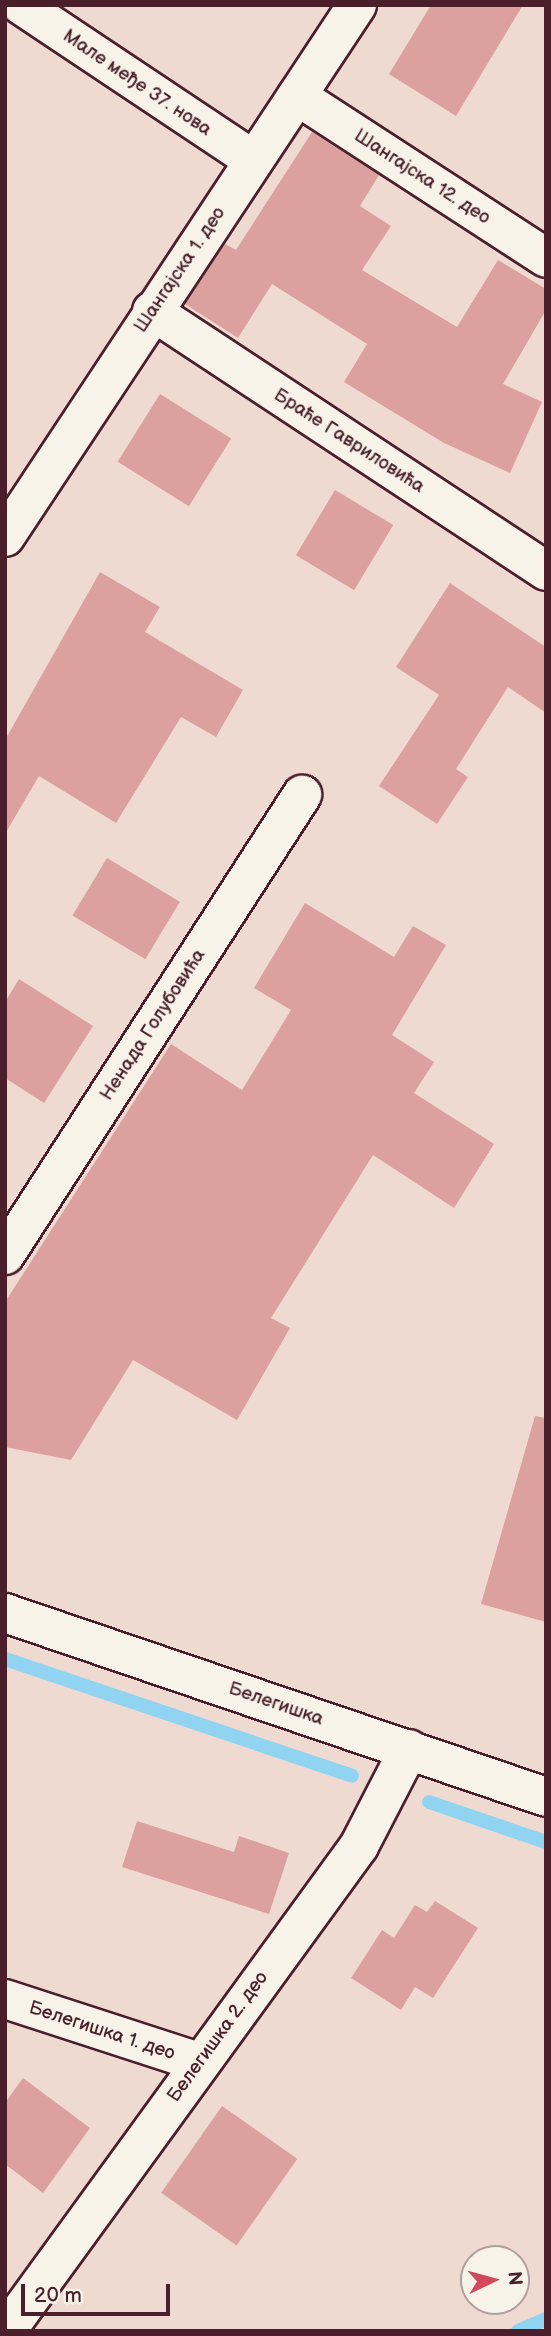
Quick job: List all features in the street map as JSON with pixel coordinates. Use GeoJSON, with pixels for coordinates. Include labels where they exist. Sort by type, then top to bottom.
{"type":"FeatureCollection","features":[{"type":"Feature","properties":{"kind":"street","name":"Мале међе 37. нова"},"geometry":{"type":"LineString","coordinates":[[21,5],[253,160]]}},
{"type":"Feature","properties":{"kind":"street","name":"Шангајска 1. део"},"geometry":{"type":"LineString","coordinates":[[5,537],[152,311],[357,5]]}},
{"type":"Feature","properties":{"kind":"street","name":"Шангајска 12. део"},"geometry":{"type":"LineString","coordinates":[[297,96],[546,258]]}},
{"type":"Feature","properties":{"kind":"street","name":"Браће Гавриловића"},"geometry":{"type":"LineString","coordinates":[[152,311],[546,571]]}},
{"type":"Feature","properties":{"kind":"street","name":"Ненада Голубовића"},"geometry":{"type":"LineString","coordinates":[[5,1255],[302,795]]}},
{"type":"Feature","properties":{"kind":"street","name":"Белегишка"},"geometry":{"type":"LineString","coordinates":[[5,1613],[546,1797]]}},
{"type":"Feature","properties":{"kind":"street","name":"Белегишка 2. део"},"geometry":{"type":"LineString","coordinates":[[15,2319],[199,2062],[359,1846],[409,1749]]}},
{"type":"Feature","properties":{"kind":"street","name":"Белегишка 1. део"},"geometry":{"type":"LineString","coordinates":[[5,2000],[199,2062]]}},
{"type":"Feature","properties":{"kind":"building"},"geometry":{"type":"Polygon","coordinates":[[[431,5],[523,5],[456,116],[389,74],[431,5]]]}},
{"type":"Feature","properties":{"kind":"building"},"geometry":{"type":"Polygon","coordinates":[[[312,132],[379,175],[360,206],[391,226],[362,270],[457,327],[498,260],[546,289],[546,310],[503,384],[542,402],[510,473],[444,443],[344,382],[367,344],[272,284],[238,338],[185,304],[225,244],[236,250],[312,132]]]}},
{"type":"Feature","properties":{"kind":"building"},"geometry":{"type":"Polygon","coordinates":[[[160,394],[231,439],[189,506],[118,462],[160,394]]]}},
{"type":"Feature","properties":{"kind":"building"},"geometry":{"type":"Polygon","coordinates":[[[335,490],[393,525],[354,590],[296,555],[335,490]]]}},
{"type":"Feature","properties":{"kind":"building"},"geometry":{"type":"Polygon","coordinates":[[[100,572],[160,607],[145,632],[243,690],[216,737],[181,717],[116,823],[39,776],[5,834],[5,740],[100,572]]]}},
{"type":"Feature","properties":{"kind":"building"},"geometry":{"type":"Polygon","coordinates":[[[450,583],[546,647],[546,713],[508,687],[456,769],[468,777],[437,824],[379,786],[439,695],[396,667],[450,583]]]}},
{"type":"Feature","properties":{"kind":"building"},"geometry":{"type":"Polygon","coordinates":[[[107,858],[180,902],[145,959],[72,915],[107,858]]]}},
{"type":"Feature","properties":{"kind":"building"},"geometry":{"type":"Polygon","coordinates":[[[305,903],[394,957],[413,926],[446,945],[392,1035],[434,1062],[414,1093],[494,1144],[454,1208],[373,1155],[271,1318],[290,1328],[237,1420],[133,1360],[71,1460],[5,1447],[5,1302],[171,1044],[242,1090],[291,1010],[254,988],[305,903]]]}},
{"type":"Feature","properties":{"kind":"building"},"geometry":{"type":"Polygon","coordinates":[[[19,979],[93,1026],[44,1103],[5,1078],[5,1002],[19,979]]]}},
{"type":"Feature","properties":{"kind":"building"},"geometry":{"type":"Polygon","coordinates":[[[535,1416],[546,1418],[546,1622],[481,1604],[535,1416]]]}},
{"type":"Feature","properties":{"kind":"building"},"geometry":{"type":"Polygon","coordinates":[[[137,1821],[234,1852],[239,1836],[289,1853],[269,1914],[122,1867],[137,1821]]]}},
{"type":"Feature","properties":{"kind":"building"},"geometry":{"type":"Polygon","coordinates":[[[435,1901],[478,1928],[433,1998],[415,1987],[401,2010],[351,1978],[382,1930],[394,1938],[415,1905],[427,1912],[435,1901]]]}},
{"type":"Feature","properties":{"kind":"building"},"geometry":{"type":"Polygon","coordinates":[[[23,2078],[90,2128],[43,2193],[5,2164],[5,2103],[23,2078]]]}},
{"type":"Feature","properties":{"kind":"building"},"geometry":{"type":"Polygon","coordinates":[[[222,2106],[297,2159],[237,2246],[161,2193],[222,2106]]]}},
{"type":"Feature","properties":{"kind":"waterway"},"geometry":{"type":"LineString","coordinates":[[5,1659],[352,1776]]}},
{"type":"Feature","properties":{"kind":"waterway"},"geometry":{"type":"LineString","coordinates":[[429,1802],[546,1842]]}},
{"type":"Feature","properties":{"kind":"waterway"},"geometry":{"type":"LineString","coordinates":[[518,2331],[546,2319]]}}]}
